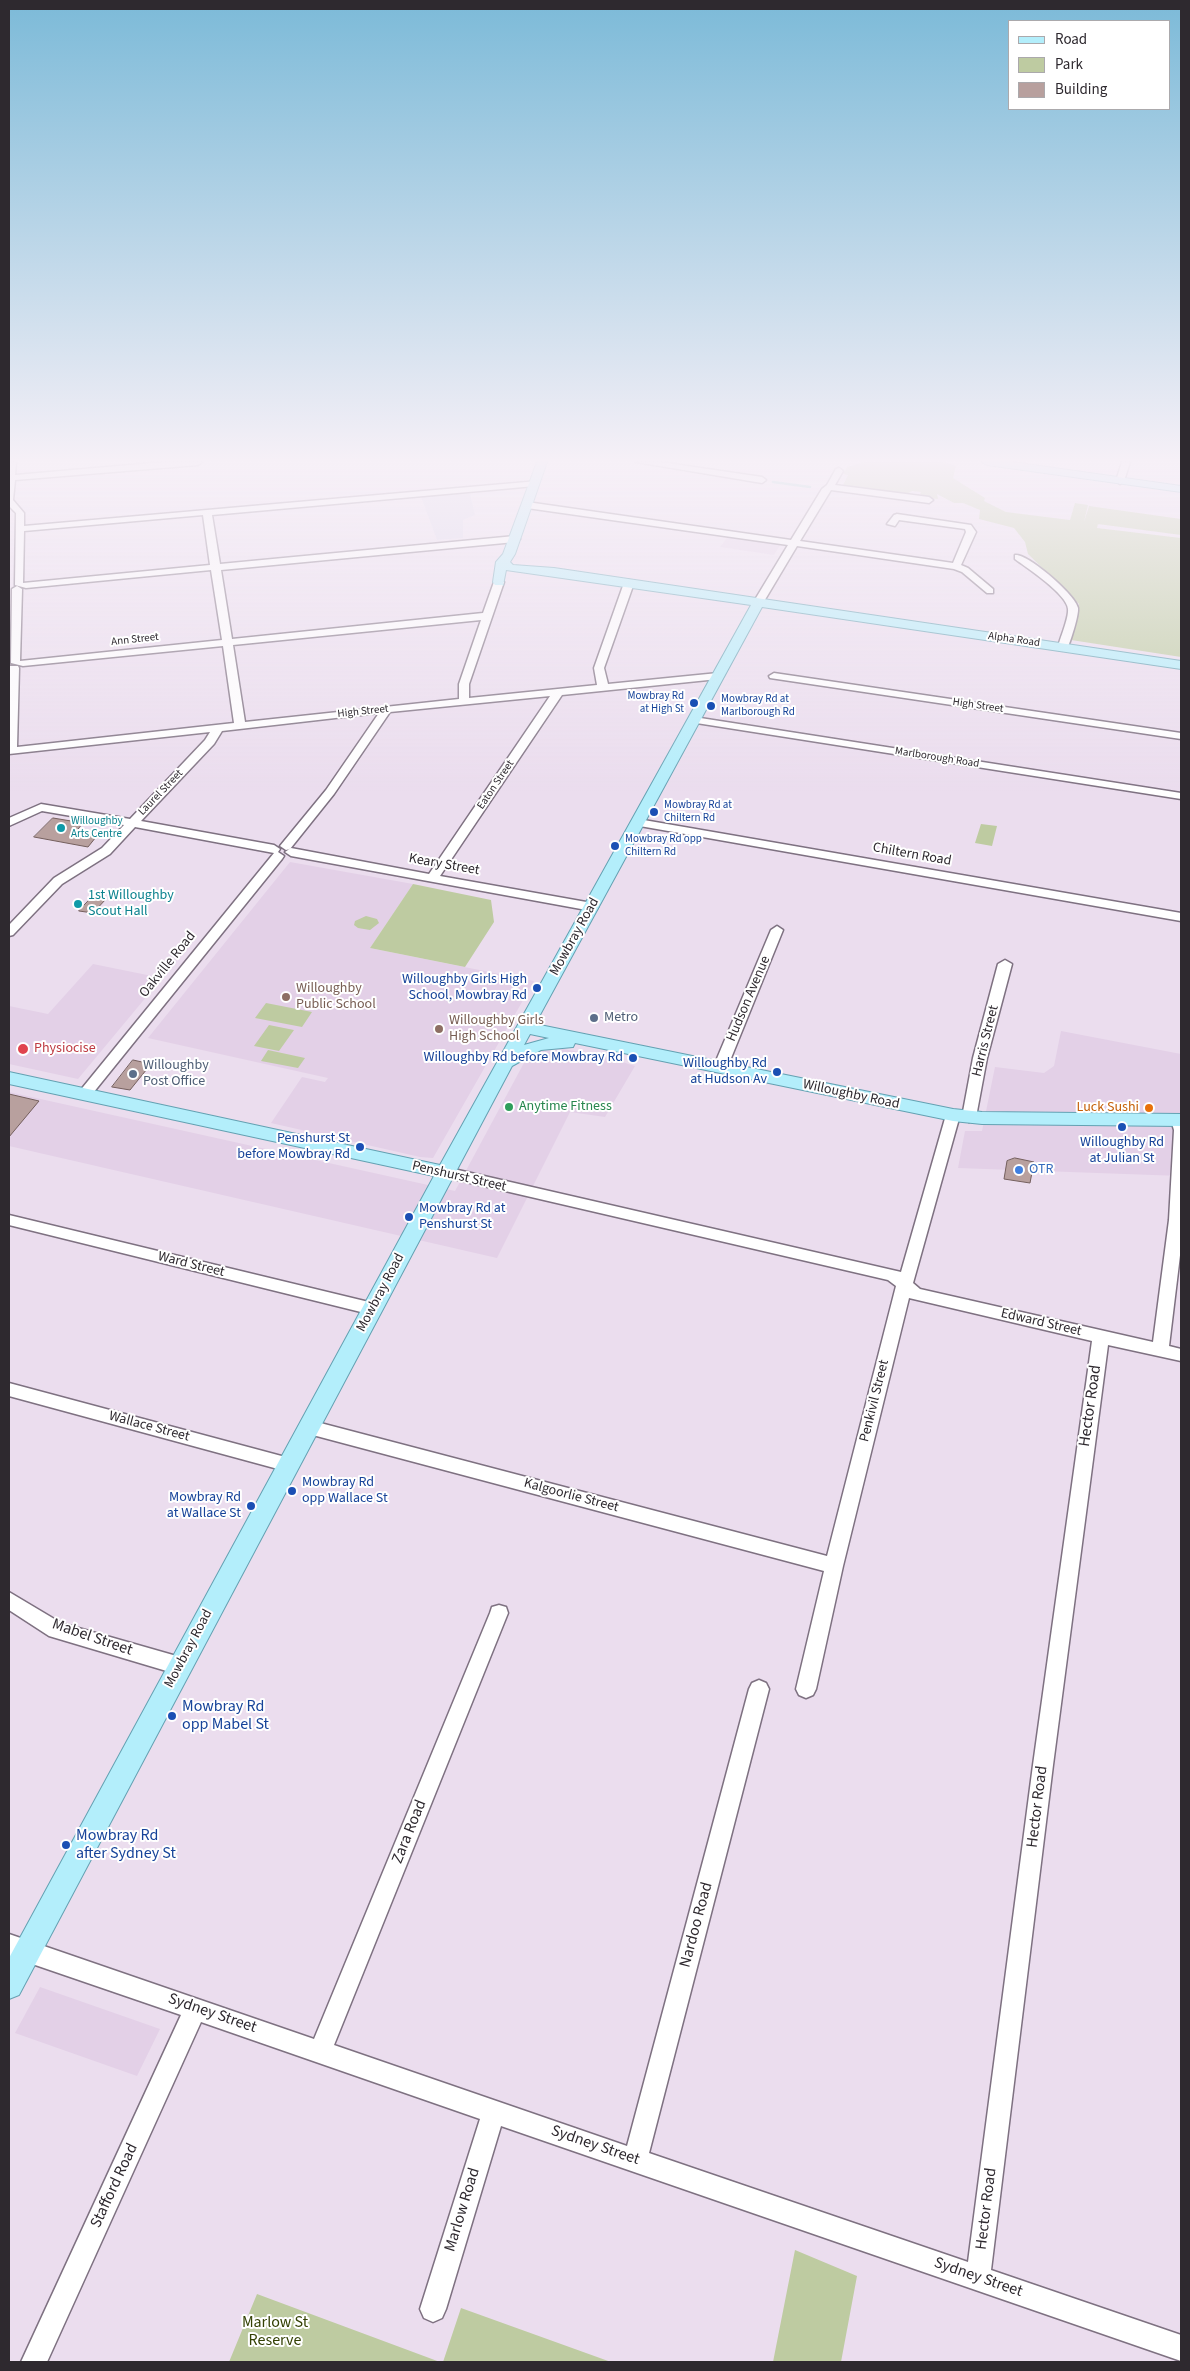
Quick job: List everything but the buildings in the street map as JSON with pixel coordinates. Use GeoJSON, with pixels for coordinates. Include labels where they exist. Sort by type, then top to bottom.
{"type":"FeatureCollection","features":[{"type":"Feature","properties":{"kind":"main road","name":"Alpha Road"},"geometry":{"type":"LineString","coordinates":[[546,573],[1181,665]]}},
{"type":"Feature","properties":{"kind":"main road","name":"Mowbray Road"},"geometry":{"type":"LineString","coordinates":[[9,1985],[18,1948],[180,1666],[445,1172],[526,1028],[758,603]]}},
{"type":"Feature","properties":{"kind":"main road","name":"Willoughby Road"},"geometry":{"type":"LineString","coordinates":[[526,1028],[961,1116],[1180,1120]]}},
{"type":"Feature","properties":{"kind":"main road"},"geometry":{"type":"LineString","coordinates":[[505,1064],[520,1053],[540,1045],[594,1042]]}},
{"type":"Feature","properties":{"kind":"main road","name":"Penshurst Street"},"geometry":{"type":"LineString","coordinates":[[9,1078],[445,1172]]}},
{"type":"Feature","properties":{"kind":"street"},"geometry":{"type":"LineString","coordinates":[[10,750],[17,573]]}},
{"type":"Feature","properties":{"kind":"street"},"geometry":{"type":"LineString","coordinates":[[16,586],[156,573]]}},
{"type":"Feature","properties":{"kind":"street"},"geometry":{"type":"LineString","coordinates":[[216,573],[240,726]]}},
{"type":"Feature","properties":{"kind":"street"},"geometry":{"type":"LineString","coordinates":[[464,701],[464,684],[503,573]]}},
{"type":"Feature","properties":{"kind":"street"},"geometry":{"type":"LineString","coordinates":[[758,603],[776,573]]}},
{"type":"Feature","properties":{"kind":"street"},"geometry":{"type":"LineString","coordinates":[[968,573],[990,591]]}},
{"type":"Feature","properties":{"kind":"street"},"geometry":{"type":"LineString","coordinates":[[1038,573],[1062,592],[1072,604],[1070,626],[1063,647]]}},
{"type":"Feature","properties":{"kind":"street"},"geometry":{"type":"LineString","coordinates":[[603,687],[599,668],[629,584]]}},
{"type":"Feature","properties":{"kind":"street","name":"Ann Street"},"geometry":{"type":"LineString","coordinates":[[14,664],[487,616]]}},
{"type":"Feature","properties":{"kind":"street","name":"High Street"},"geometry":{"type":"LineString","coordinates":[[10,750],[559,691],[718,676]]}},
{"type":"Feature","properties":{"kind":"street","name":"High Street"},"geometry":{"type":"LineString","coordinates":[[774,676],[1181,736]]}},
{"type":"Feature","properties":{"kind":"street","name":"Eaton Street"},"geometry":{"type":"LineString","coordinates":[[432,878],[559,691]]}},
{"type":"Feature","properties":{"kind":"street","name":"Oakville Road"},"geometry":{"type":"LineString","coordinates":[[84,1095],[330,792],[387,709]]}},
{"type":"Feature","properties":{"kind":"street","name":"Marlborough Road"},"geometry":{"type":"LineString","coordinates":[[694,720],[1181,796]]}},
{"type":"Feature","properties":{"kind":"street","name":"Laurel Street"},"geometry":{"type":"LineString","coordinates":[[10,930],[58,881],[106,851],[210,742],[218,728]]}},
{"type":"Feature","properties":{"kind":"street","name":"Keary Street"},"geometry":{"type":"LineString","coordinates":[[9,822],[41,807],[592,907]]}},
{"type":"Feature","properties":{"kind":"street","name":"Chiltern Road"},"geometry":{"type":"LineString","coordinates":[[638,823],[1181,917]]}},
{"type":"Feature","properties":{"kind":"street","name":"Hudson Avenue"},"geometry":{"type":"LineString","coordinates":[[720,1068],[777,930]]}},
{"type":"Feature","properties":{"kind":"street","name":"Harris Street"},"geometry":{"type":"LineString","coordinates":[[961,1116],[980,1058],[1005,964]]}},
{"type":"Feature","properties":{"kind":"street","name":"Penkivil Street"},"geometry":{"type":"LineString","coordinates":[[806,1689],[834,1566],[905,1284],[961,1116]]}},
{"type":"Feature","properties":{"kind":"street"},"geometry":{"type":"LineString","coordinates":[[1160,1350],[1177,1220],[1180,1120]]}},
{"type":"Feature","properties":{"kind":"street","name":"Penshurst Street"},"geometry":{"type":"LineString","coordinates":[[445,1172],[888,1274],[895,1276],[905,1284]]}},
{"type":"Feature","properties":{"kind":"street","name":"Ward Street"},"geometry":{"type":"LineString","coordinates":[[9,1220],[373,1309]]}},
{"type":"Feature","properties":{"kind":"street","name":"Edward Street"},"geometry":{"type":"LineString","coordinates":[[905,1284],[915,1294],[1181,1354]]}},
{"type":"Feature","properties":{"kind":"street","name":"Hector Road"},"geometry":{"type":"LineString","coordinates":[[978,2278],[1043,1766],[1101,1337]]}},
{"type":"Feature","properties":{"kind":"street","name":"Wallace Street"},"geometry":{"type":"LineString","coordinates":[[9,1389],[288,1465]]}},
{"type":"Feature","properties":{"kind":"street","name":"Kalgoorlie Street"},"geometry":{"type":"LineString","coordinates":[[309,1427],[834,1566]]}},
{"type":"Feature","properties":{"kind":"street","name":"Mabel Street"},"geometry":{"type":"LineString","coordinates":[[9,1600],[56,1630],[180,1666]]}},
{"type":"Feature","properties":{"kind":"street","name":"Zara Road"},"geometry":{"type":"LineString","coordinates":[[320,2052],[499,1613]]}},
{"type":"Feature","properties":{"kind":"street","name":"Nardoo Road"},"geometry":{"type":"LineString","coordinates":[[635,2160],[759,1689]]}},
{"type":"Feature","properties":{"kind":"street","name":"Sydney Street"},"geometry":{"type":"LineString","coordinates":[[18,1948],[1181,2348]]}},
{"type":"Feature","properties":{"kind":"street","name":"Stafford Road"},"geometry":{"type":"LineString","coordinates":[[34,2362],[196,2009]]}},
{"type":"Feature","properties":{"kind":"street","name":"Marlow Road"},"geometry":{"type":"LineString","coordinates":[[433,2309],[494,2112]]}},
{"type":"Feature","properties":{"kind":"shaded area"},"geometry":{"type":"Polygon","coordinates":[[[290,862],[413,884],[370,948],[534,981],[433,1158],[420,1157],[271,1123],[302,1077],[325,1082],[328,1078],[148,1038],[290,862]]]}},
{"type":"Feature","properties":{"kind":"shaded area"},"geometry":{"type":"Polygon","coordinates":[[[93,964],[162,978],[78,1079],[9,1064],[9,1006],[48,1014],[93,964]]]}},
{"type":"Feature","properties":{"kind":"shaded area"},"geometry":{"type":"Polygon","coordinates":[[[1061,1031],[1181,1054],[1181,1176],[958,1168],[965,1131],[982,1131],[995,1067],[1044,1073],[1054,1066],[1061,1031]]]}},
{"type":"Feature","properties":{"kind":"shaded area"},"geometry":{"type":"Polygon","coordinates":[[[563,1049],[603,1056],[635,1066],[605,1117],[570,1112],[497,1258],[9,1146],[9,1092],[455,1191],[525,1061],[543,1051],[563,1049]]]}},
{"type":"Feature","properties":{"kind":"shaded area"},"geometry":{"type":"Polygon","coordinates":[[[40,1987],[160,2029],[137,2076],[15,2033],[40,1987]]]}},
{"type":"Feature","properties":{"kind":"green space"},"geometry":{"type":"Polygon","coordinates":[[[1047,573],[1181,573],[1181,657],[1071,640],[1079,604],[1047,573]]]}},
{"type":"Feature","properties":{"kind":"green space"},"geometry":{"type":"Polygon","coordinates":[[[981,824],[997,826],[992,846],[975,843],[981,824]]]}},
{"type":"Feature","properties":{"kind":"green space"},"geometry":{"type":"Polygon","coordinates":[[[413,884],[491,900],[494,922],[465,967],[370,948],[413,884]]]}},
{"type":"Feature","properties":{"kind":"green space"},"geometry":{"type":"Polygon","coordinates":[[[366,916],[377,919],[379,923],[370,930],[358,928],[354,925],[355,921],[366,916]]]}},
{"type":"Feature","properties":{"kind":"green space"},"geometry":{"type":"Polygon","coordinates":[[[266,1003],[312,1012],[302,1027],[255,1018],[266,1003]]]}},
{"type":"Feature","properties":{"kind":"green space"},"geometry":{"type":"Polygon","coordinates":[[[269,1025],[294,1030],[279,1051],[254,1046],[269,1025]]]}},
{"type":"Feature","properties":{"kind":"green space"},"geometry":{"type":"Polygon","coordinates":[[[268,1050],[305,1058],[298,1068],[261,1061],[268,1050]]]}},
{"type":"Feature","properties":{"kind":"green space"},"geometry":{"type":"Polygon","coordinates":[[[795,2250],[857,2276],[841,2362],[773,2362],[795,2250]]]}},
{"type":"Feature","properties":{"kind":"green space","name":"Marlow St Reserve"},"geometry":{"type":"Polygon","coordinates":[[[257,2294],[440,2362],[229,2362],[257,2294]]]}},
{"type":"Feature","properties":{"kind":"green space"},"geometry":{"type":"Polygon","coordinates":[[[461,2308],[611,2362],[443,2362],[461,2308]]]}},
{"type":"Feature","properties":{"kind":"place","name":"Mowbray Rd at High St"},"geometry":{"type":"Point","coordinates":[694,703]}},
{"type":"Feature","properties":{"kind":"place","name":"Mowbray Rd at Marlborough Rd"},"geometry":{"type":"Point","coordinates":[711,706]}},
{"type":"Feature","properties":{"kind":"place","name":"Mowbray Rd at Chiltern Rd"},"geometry":{"type":"Point","coordinates":[654,812]}},
{"type":"Feature","properties":{"kind":"place","name":"Willoughby Arts Centre"},"geometry":{"type":"Point","coordinates":[61,828]}},
{"type":"Feature","properties":{"kind":"place","name":"Mowbray Rd opp Chiltern Rd"},"geometry":{"type":"Point","coordinates":[615,846]}},
{"type":"Feature","properties":{"kind":"place","name":"1st Willoughby Scout Hall"},"geometry":{"type":"Point","coordinates":[78,904]}},
{"type":"Feature","properties":{"kind":"place","name":"Willoughby Girls High School, Mowbray Rd"},"geometry":{"type":"Point","coordinates":[537,988]}},
{"type":"Feature","properties":{"kind":"place","name":"Willoughby Public School"},"geometry":{"type":"Point","coordinates":[286,997]}},
{"type":"Feature","properties":{"kind":"place","name":"Metro"},"geometry":{"type":"Point","coordinates":[594,1018]}},
{"type":"Feature","properties":{"kind":"place","name":"Willoughby Girls High School"},"geometry":{"type":"Point","coordinates":[439,1029]}},
{"type":"Feature","properties":{"kind":"place","name":"Physiocise"},"geometry":{"type":"Point","coordinates":[23,1049]}},
{"type":"Feature","properties":{"kind":"place","name":"Willoughby Rd before Mowbray Rd"},"geometry":{"type":"Point","coordinates":[633,1058]}},
{"type":"Feature","properties":{"kind":"place","name":"Willoughby Rd at Hudson Av"},"geometry":{"type":"Point","coordinates":[777,1072]}},
{"type":"Feature","properties":{"kind":"place","name":"Willoughby Post Office"},"geometry":{"type":"Point","coordinates":[133,1074]}},
{"type":"Feature","properties":{"kind":"place","name":"Anytime Fitness"},"geometry":{"type":"Point","coordinates":[509,1107]}},
{"type":"Feature","properties":{"kind":"place","name":"Luck Sushi"},"geometry":{"type":"Point","coordinates":[1149,1108]}},
{"type":"Feature","properties":{"kind":"place","name":"Willoughby Rd at Julian St"},"geometry":{"type":"Point","coordinates":[1122,1127]}},
{"type":"Feature","properties":{"kind":"place","name":"Penshurst St before Mowbray Rd"},"geometry":{"type":"Point","coordinates":[360,1147]}},
{"type":"Feature","properties":{"kind":"place","name":"OTR"},"geometry":{"type":"Point","coordinates":[1019,1170]}},
{"type":"Feature","properties":{"kind":"place","name":"Mowbray Rd at Penshurst St"},"geometry":{"type":"Point","coordinates":[409,1217]}},
{"type":"Feature","properties":{"kind":"place","name":"Mowbray Rd opp Wallace St"},"geometry":{"type":"Point","coordinates":[292,1491]}},
{"type":"Feature","properties":{"kind":"place","name":"Mowbray Rd at Wallace St"},"geometry":{"type":"Point","coordinates":[251,1506]}},
{"type":"Feature","properties":{"kind":"place","name":"Mowbray Rd opp Mabel St"},"geometry":{"type":"Point","coordinates":[172,1716]}},
{"type":"Feature","properties":{"kind":"place","name":"Mowbray Rd after Sydney St"},"geometry":{"type":"Point","coordinates":[66,1845]}}]}
